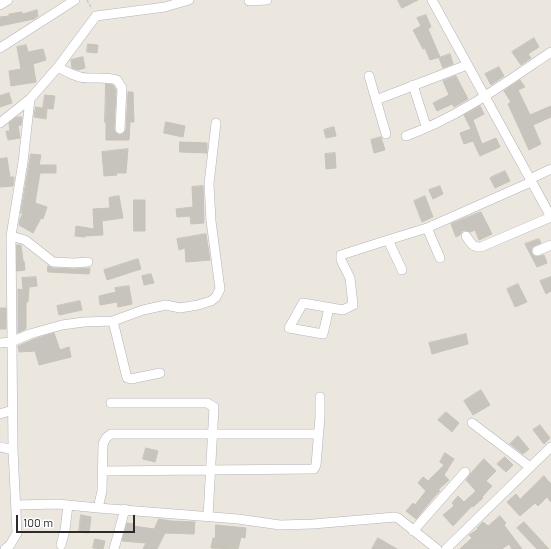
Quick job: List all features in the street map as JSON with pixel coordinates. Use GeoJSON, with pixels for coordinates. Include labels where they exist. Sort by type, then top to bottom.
{"type":"FeatureCollection","features":[{"type":"Feature","properties":{"kind":"street"},"geometry":{"type":"LineString","coordinates":[[0,5],[8,0]]}},
{"type":"Feature","properties":{"kind":"street"},"geometry":{"type":"LineString","coordinates":[[0,48],[75,0]]}},
{"type":"Feature","properties":{"kind":"street"},"geometry":{"type":"LineString","coordinates":[[0,123],[30,99],[58,67],[96,16],[165,7],[189,0]]}},
{"type":"Feature","properties":{"kind":"street"},"geometry":{"type":"LineString","coordinates":[[249,1],[267,0]]}},
{"type":"Feature","properties":{"kind":"street"},"geometry":{"type":"LineString","coordinates":[[432,0],[551,217],[477,248],[466,236]]}},
{"type":"Feature","properties":{"kind":"street"},"geometry":{"type":"LineString","coordinates":[[406,136],[430,127],[486,97],[551,52]]}},
{"type":"Feature","properties":{"kind":"street"},"geometry":{"type":"LineString","coordinates":[[376,100],[467,65]]}},
{"type":"Feature","properties":{"kind":"street"},"geometry":{"type":"LineString","coordinates":[[58,67],[72,74],[87,78],[109,78],[117,80],[122,88],[120,129]]}},
{"type":"Feature","properties":{"kind":"street"},"geometry":{"type":"LineString","coordinates":[[369,76],[386,134]]}},
{"type":"Feature","properties":{"kind":"street"},"geometry":{"type":"LineString","coordinates":[[413,85],[425,123]]}},
{"type":"Feature","properties":{"kind":"street"},"geometry":{"type":"LineString","coordinates":[[5,549],[17,533],[13,450],[10,236],[23,162],[30,99]]}},
{"type":"Feature","properties":{"kind":"street"},"geometry":{"type":"LineString","coordinates":[[0,343],[11,342],[30,334],[62,325],[84,322],[113,321],[143,310],[166,305],[180,308],[198,305],[210,301],[216,297],[220,289],[211,221],[209,184],[216,122]]}},
{"type":"Feature","properties":{"kind":"street"},"geometry":{"type":"LineString","coordinates":[[329,308],[324,334],[289,328],[303,303],[342,310],[353,305],[350,278],[341,260],[341,255],[427,228],[531,180],[551,169]]}},
{"type":"Feature","properties":{"kind":"street"},"geometry":{"type":"LineString","coordinates":[[427,228],[440,258]]}},
{"type":"Feature","properties":{"kind":"street"},"geometry":{"type":"LineString","coordinates":[[10,236],[25,240],[53,262],[88,262]]}},
{"type":"Feature","properties":{"kind":"street"},"geometry":{"type":"LineString","coordinates":[[388,240],[402,270]]}},
{"type":"Feature","properties":{"kind":"street"},"geometry":{"type":"LineString","coordinates":[[537,251],[551,245]]}},
{"type":"Feature","properties":{"kind":"street"},"geometry":{"type":"LineString","coordinates":[[113,321],[128,378],[130,379],[160,373]]}},
{"type":"Feature","properties":{"kind":"street"},"geometry":{"type":"LineString","coordinates":[[102,471],[314,469],[316,465],[319,434],[320,397]]}},
{"type":"Feature","properties":{"kind":"street"},"geometry":{"type":"LineString","coordinates":[[111,403],[207,403],[214,407],[211,435],[208,517]]}},
{"type":"Feature","properties":{"kind":"street"},"geometry":{"type":"LineString","coordinates":[[0,414],[13,410]]}},
{"type":"Feature","properties":{"kind":"street"},"geometry":{"type":"LineString","coordinates":[[472,423],[530,467]]}},
{"type":"Feature","properties":{"kind":"street"},"geometry":{"type":"LineString","coordinates":[[98,508],[102,491],[103,444],[110,434],[319,434]]}},
{"type":"Feature","properties":{"kind":"street"},"geometry":{"type":"LineString","coordinates":[[0,447],[13,450]]}},
{"type":"Feature","properties":{"kind":"street"},"geometry":{"type":"LineString","coordinates":[[446,549],[551,447]]}},
{"type":"Feature","properties":{"kind":"street"},"geometry":{"type":"LineString","coordinates":[[413,531],[465,472]]}},
{"type":"Feature","properties":{"kind":"street"},"geometry":{"type":"LineString","coordinates":[[16,505],[58,504],[238,519],[280,524],[313,524],[390,517],[398,518],[437,549]]}},
{"type":"Feature","properties":{"kind":"street"},"geometry":{"type":"LineString","coordinates":[[61,545],[65,530],[68,505]]}},
{"type":"Feature","properties":{"kind":"street"},"geometry":{"type":"LineString","coordinates":[[114,549],[125,510]]}},
{"type":"Feature","properties":{"kind":"building"},"geometry":{"type":"Polygon","coordinates":[[[398,0],[418,0],[402,8],[398,0]]]}},
{"type":"Feature","properties":{"kind":"building"},"geometry":{"type":"Polygon","coordinates":[[[37,10],[38,16],[34,19],[0,26],[0,17],[9,16],[9,14],[22,12],[22,14],[37,10]]]}},
{"type":"Feature","properties":{"kind":"building"},"geometry":{"type":"Polygon","coordinates":[[[426,15],[431,27],[428,29],[440,57],[430,60],[425,48],[423,49],[413,30],[421,26],[417,18],[426,15]]]}},
{"type":"Feature","properties":{"kind":"building"},"geometry":{"type":"Polygon","coordinates":[[[534,38],[539,47],[528,54],[531,58],[521,65],[512,52],[534,38]]]}},
{"type":"Feature","properties":{"kind":"building"},"geometry":{"type":"Polygon","coordinates":[[[88,44],[98,45],[97,53],[87,52],[88,44]]]}},
{"type":"Feature","properties":{"kind":"building"},"geometry":{"type":"Polygon","coordinates":[[[26,45],[28,52],[43,49],[46,60],[33,64],[36,82],[11,86],[9,71],[21,69],[17,47],[26,45]]]}},
{"type":"Feature","properties":{"kind":"building"},"geometry":{"type":"Polygon","coordinates":[[[450,54],[453,64],[443,68],[439,58],[450,54]]]}},
{"type":"Feature","properties":{"kind":"building"},"geometry":{"type":"Polygon","coordinates":[[[83,57],[85,68],[78,70],[72,68],[71,60],[83,57]]]}},
{"type":"Feature","properties":{"kind":"building"},"geometry":{"type":"Polygon","coordinates":[[[499,67],[504,76],[491,85],[485,74],[499,67]]]}},
{"type":"Feature","properties":{"kind":"building"},"geometry":{"type":"Polygon","coordinates":[[[456,76],[468,99],[454,107],[452,104],[437,111],[433,103],[449,95],[443,81],[456,76]]]}},
{"type":"Feature","properties":{"kind":"building"},"geometry":{"type":"Polygon","coordinates":[[[520,80],[525,87],[518,90],[530,115],[551,106],[551,117],[533,125],[541,144],[529,150],[508,104],[511,102],[504,91],[520,80]]]}},
{"type":"Feature","properties":{"kind":"building"},"geometry":{"type":"Polygon","coordinates":[[[106,84],[113,85],[116,90],[114,129],[119,135],[123,134],[126,130],[128,92],[133,92],[134,122],[130,122],[129,140],[106,140],[106,84]]]}},
{"type":"Feature","properties":{"kind":"building"},"geometry":{"type":"Polygon","coordinates":[[[9,93],[12,103],[0,107],[0,96],[9,93]]]}},
{"type":"Feature","properties":{"kind":"building"},"geometry":{"type":"Polygon","coordinates":[[[45,95],[55,96],[53,109],[43,108],[45,95]]]}},
{"type":"Feature","properties":{"kind":"building"},"geometry":{"type":"Polygon","coordinates":[[[480,106],[484,114],[473,120],[482,144],[496,138],[500,147],[480,156],[473,141],[464,144],[460,133],[471,129],[464,115],[480,106]]]}},
{"type":"Feature","properties":{"kind":"building"},"geometry":{"type":"Polygon","coordinates":[[[36,107],[47,109],[46,119],[34,117],[36,107]]]}},
{"type":"Feature","properties":{"kind":"building"},"geometry":{"type":"Polygon","coordinates":[[[17,117],[22,117],[21,125],[18,126],[20,138],[8,140],[6,131],[10,131],[9,123],[17,117]]]}},
{"type":"Feature","properties":{"kind":"building"},"geometry":{"type":"Polygon","coordinates":[[[166,122],[185,126],[183,137],[164,133],[166,122]]]}},
{"type":"Feature","properties":{"kind":"building"},"geometry":{"type":"Polygon","coordinates":[[[334,127],[336,136],[326,138],[324,130],[334,127]]]}},
{"type":"Feature","properties":{"kind":"building"},"geometry":{"type":"Polygon","coordinates":[[[381,137],[385,150],[374,153],[371,140],[381,137]]]}},
{"type":"Feature","properties":{"kind":"building"},"geometry":{"type":"Polygon","coordinates":[[[180,142],[207,143],[207,153],[180,152],[180,142]]]}},
{"type":"Feature","properties":{"kind":"building"},"geometry":{"type":"Polygon","coordinates":[[[128,149],[126,173],[116,173],[117,175],[104,176],[102,152],[128,149]]]}},
{"type":"Feature","properties":{"kind":"building"},"geometry":{"type":"Polygon","coordinates":[[[335,153],[336,168],[326,169],[325,154],[335,153]]]}},
{"type":"Feature","properties":{"kind":"building"},"geometry":{"type":"Polygon","coordinates":[[[31,154],[41,155],[39,165],[56,165],[56,173],[40,173],[35,203],[47,207],[43,219],[41,218],[33,233],[19,225],[23,213],[21,213],[31,154]]]}},
{"type":"Feature","properties":{"kind":"building"},"geometry":{"type":"Polygon","coordinates":[[[7,158],[10,177],[14,177],[13,186],[0,187],[0,159],[7,158]]]}},
{"type":"Feature","properties":{"kind":"building"},"geometry":{"type":"Polygon","coordinates":[[[505,171],[510,181],[495,188],[490,178],[505,171]]]}},
{"type":"Feature","properties":{"kind":"building"},"geometry":{"type":"Polygon","coordinates":[[[203,186],[204,223],[191,224],[190,216],[177,217],[176,209],[193,207],[192,187],[203,186]]]}},
{"type":"Feature","properties":{"kind":"building"},"geometry":{"type":"Polygon","coordinates":[[[440,186],[443,194],[433,199],[429,190],[440,186]]]}},
{"type":"Feature","properties":{"kind":"building"},"geometry":{"type":"Polygon","coordinates":[[[119,196],[123,218],[102,221],[103,235],[85,237],[75,236],[76,226],[94,229],[93,209],[110,208],[109,198],[119,196]]]}},
{"type":"Feature","properties":{"kind":"building"},"geometry":{"type":"Polygon","coordinates":[[[425,196],[433,217],[422,222],[414,201],[425,196]]]}},
{"type":"Feature","properties":{"kind":"building"},"geometry":{"type":"Polygon","coordinates":[[[134,200],[145,200],[145,231],[134,231],[134,200]]]}},
{"type":"Feature","properties":{"kind":"building"},"geometry":{"type":"Polygon","coordinates":[[[481,212],[492,234],[479,240],[475,230],[470,232],[465,230],[456,237],[451,224],[481,212]]]}},
{"type":"Feature","properties":{"kind":"building"},"geometry":{"type":"Polygon","coordinates":[[[206,234],[210,260],[186,262],[185,248],[179,250],[177,239],[206,234]]]}},
{"type":"Feature","properties":{"kind":"building"},"geometry":{"type":"Polygon","coordinates":[[[539,239],[541,243],[532,247],[531,253],[536,257],[544,255],[547,263],[537,267],[525,244],[539,239]]]}},
{"type":"Feature","properties":{"kind":"building"},"geometry":{"type":"Polygon","coordinates":[[[17,245],[21,245],[25,270],[17,271],[17,245]]]}},
{"type":"Feature","properties":{"kind":"building"},"geometry":{"type":"Polygon","coordinates":[[[138,259],[141,269],[107,280],[104,270],[138,259]]]}},
{"type":"Feature","properties":{"kind":"building"},"geometry":{"type":"Polygon","coordinates":[[[48,266],[53,268],[74,269],[90,268],[89,274],[48,272],[48,266]]]}},
{"type":"Feature","properties":{"kind":"building"},"geometry":{"type":"Polygon","coordinates":[[[151,274],[154,283],[144,285],[142,276],[151,274]]]}},
{"type":"Feature","properties":{"kind":"building"},"geometry":{"type":"Polygon","coordinates":[[[36,277],[37,286],[29,287],[28,302],[26,302],[26,329],[18,333],[18,289],[23,290],[22,278],[36,277]]]}},
{"type":"Feature","properties":{"kind":"building"},"geometry":{"type":"Polygon","coordinates":[[[551,277],[551,291],[546,294],[540,281],[551,277]]]}},
{"type":"Feature","properties":{"kind":"building"},"geometry":{"type":"Polygon","coordinates":[[[518,284],[527,302],[515,307],[507,289],[518,284]]]}},
{"type":"Feature","properties":{"kind":"building"},"geometry":{"type":"Polygon","coordinates":[[[129,286],[132,304],[118,307],[117,302],[100,305],[99,296],[116,292],[115,288],[129,286]]]}},
{"type":"Feature","properties":{"kind":"building"},"geometry":{"type":"Polygon","coordinates":[[[80,301],[82,310],[59,315],[57,306],[80,301]]]}},
{"type":"Feature","properties":{"kind":"building"},"geometry":{"type":"Polygon","coordinates":[[[0,308],[6,308],[6,329],[0,329],[0,308]]]}},
{"type":"Feature","properties":{"kind":"building"},"geometry":{"type":"Polygon","coordinates":[[[54,333],[60,350],[69,347],[71,357],[39,365],[35,351],[19,352],[18,346],[54,333]]]}},
{"type":"Feature","properties":{"kind":"building"},"geometry":{"type":"Polygon","coordinates":[[[466,334],[468,344],[432,354],[429,343],[466,334]]]}},
{"type":"Feature","properties":{"kind":"building"},"geometry":{"type":"Polygon","coordinates":[[[481,390],[490,405],[473,415],[464,401],[481,390]]]}},
{"type":"Feature","properties":{"kind":"building"},"geometry":{"type":"Polygon","coordinates":[[[446,412],[459,423],[452,432],[438,420],[446,412]]]}},
{"type":"Feature","properties":{"kind":"building"},"geometry":{"type":"Polygon","coordinates":[[[540,425],[550,438],[544,444],[533,430],[540,425]]]}},
{"type":"Feature","properties":{"kind":"building"},"geometry":{"type":"Polygon","coordinates":[[[518,436],[529,449],[523,454],[510,444],[518,436]]]}},
{"type":"Feature","properties":{"kind":"building"},"geometry":{"type":"Polygon","coordinates":[[[146,448],[158,451],[155,462],[143,459],[146,448]]]}},
{"type":"Feature","properties":{"kind":"building"},"geometry":{"type":"Polygon","coordinates":[[[445,453],[454,459],[444,475],[449,480],[438,490],[440,491],[416,519],[406,511],[413,503],[415,505],[426,491],[418,483],[423,477],[428,481],[444,465],[440,462],[445,453]]]}},
{"type":"Feature","properties":{"kind":"building"},"geometry":{"type":"Polygon","coordinates":[[[505,457],[513,465],[506,472],[497,464],[505,457]]]}},
{"type":"Feature","properties":{"kind":"building"},"geometry":{"type":"Polygon","coordinates":[[[484,459],[496,471],[486,481],[492,486],[482,497],[483,498],[473,507],[472,506],[453,526],[443,515],[454,506],[452,503],[458,496],[464,502],[476,491],[466,480],[484,459]]]}},
{"type":"Feature","properties":{"kind":"building"},"geometry":{"type":"Polygon","coordinates":[[[544,476],[551,484],[551,502],[547,497],[538,506],[535,503],[520,516],[507,502],[516,494],[520,499],[544,476]]]}},
{"type":"Feature","properties":{"kind":"building"},"geometry":{"type":"Polygon","coordinates":[[[81,515],[91,517],[89,533],[79,532],[81,515]]]}},
{"type":"Feature","properties":{"kind":"building"},"geometry":{"type":"Polygon","coordinates":[[[500,516],[506,523],[504,525],[522,549],[512,549],[509,544],[502,549],[460,549],[472,538],[469,535],[478,529],[477,528],[483,522],[488,526],[500,516]]]}},
{"type":"Feature","properties":{"kind":"building"},"geometry":{"type":"Polygon","coordinates":[[[159,519],[195,522],[194,534],[165,533],[157,549],[143,549],[146,543],[122,541],[127,523],[133,524],[133,526],[154,529],[159,519]]]}},
{"type":"Feature","properties":{"kind":"building"},"geometry":{"type":"Polygon","coordinates":[[[524,522],[549,549],[537,549],[517,528],[524,522]]]}},
{"type":"Feature","properties":{"kind":"building"},"geometry":{"type":"Polygon","coordinates":[[[216,525],[246,528],[245,538],[241,537],[238,549],[211,548],[213,538],[215,538],[216,525]]]}},
{"type":"Feature","properties":{"kind":"building"},"geometry":{"type":"Polygon","coordinates":[[[378,538],[397,549],[372,549],[378,538]]]}},
{"type":"Feature","properties":{"kind":"building"},"geometry":{"type":"Polygon","coordinates":[[[95,539],[105,541],[103,549],[93,548],[95,539]]]}}]}
